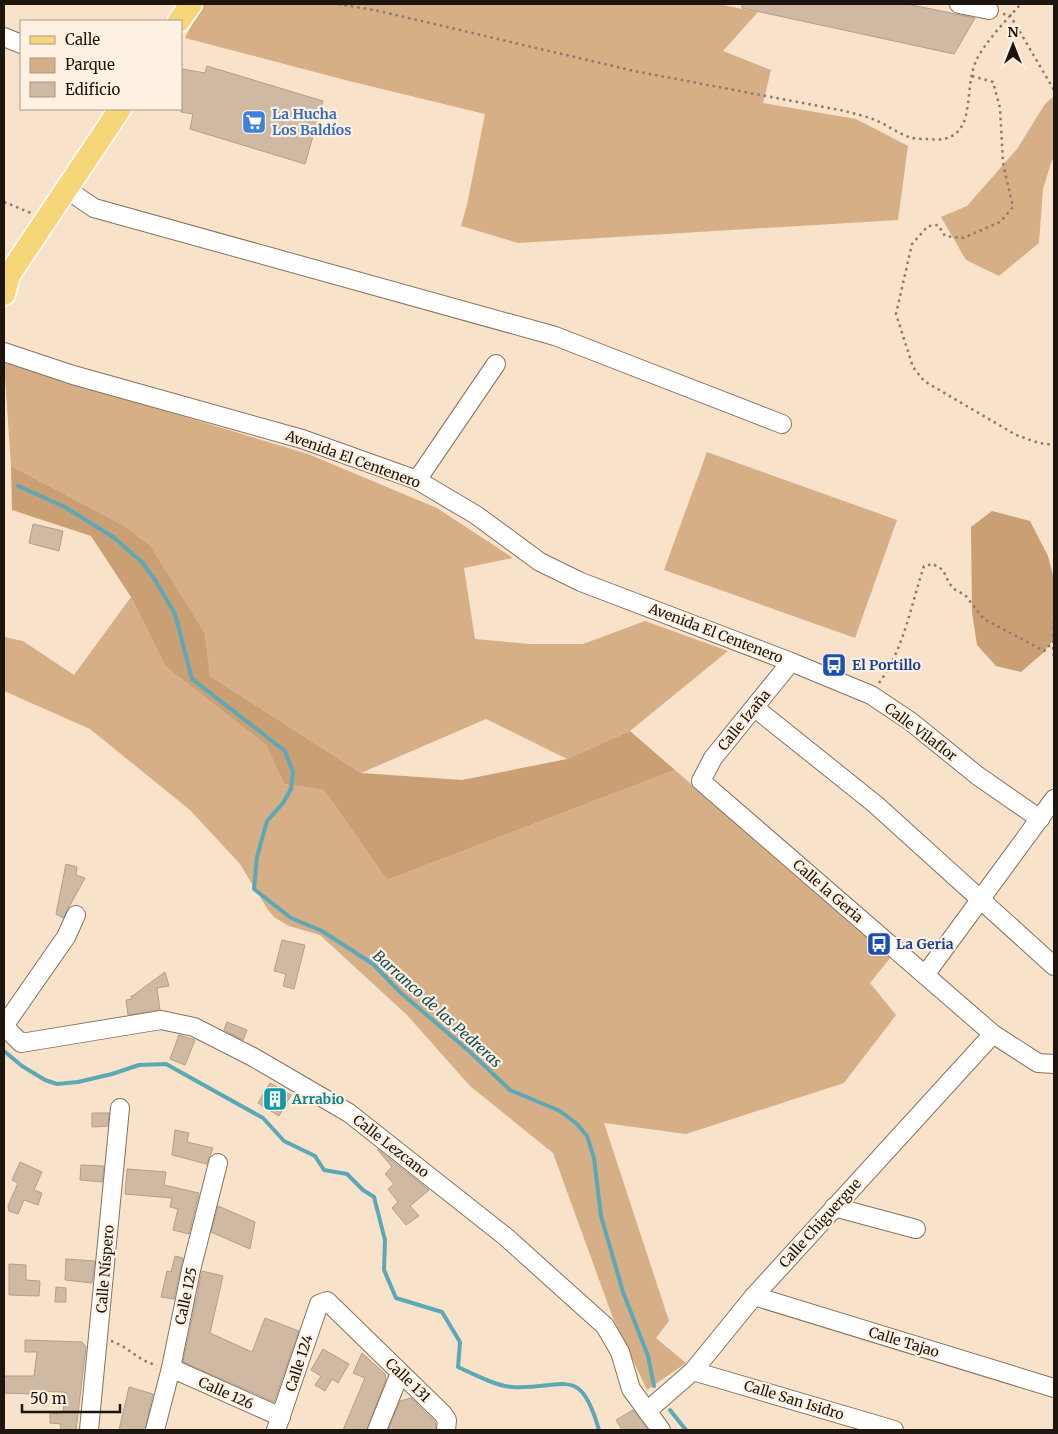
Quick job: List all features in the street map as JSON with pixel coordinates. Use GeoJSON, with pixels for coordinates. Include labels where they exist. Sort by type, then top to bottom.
{"type":"FeatureCollection","features":[{"type":"Feature","properties":{"kind":"main road"},"geometry":{"type":"LineString","coordinates":[[180,20],[191,4]]}},
{"type":"Feature","properties":{"kind":"main road"},"geometry":{"type":"LineString","coordinates":[[4,294],[9,275],[119,110]]}},
{"type":"Feature","properties":{"kind":"street"},"geometry":{"type":"LineString","coordinates":[[959,4],[988,10]]}},
{"type":"Feature","properties":{"kind":"street"},"geometry":{"type":"LineString","coordinates":[[4,37],[20,44]]}},
{"type":"Feature","properties":{"kind":"street"},"geometry":{"type":"LineString","coordinates":[[66,189],[94,208],[555,336],[782,424]]}},
{"type":"Feature","properties":{"kind":"street","name":"Avenida El Centenero"},"geometry":{"type":"LineString","coordinates":[[4,352],[82,378],[302,439],[417,480],[476,514],[540,562],[573,578],[791,662]]}},
{"type":"Feature","properties":{"kind":"street"},"geometry":{"type":"LineString","coordinates":[[417,480],[496,364]]}},
{"type":"Feature","properties":{"kind":"street","name":"Calle Vilaflor"},"geometry":{"type":"LineString","coordinates":[[791,662],[871,695],[910,721],[978,776],[1040,819]]}},
{"type":"Feature","properties":{"kind":"street","name":"Calle Izaña"},"geometry":{"type":"LineString","coordinates":[[701,780],[713,758],[791,662]]}},
{"type":"Feature","properties":{"kind":"street"},"geometry":{"type":"LineString","coordinates":[[755,708],[875,804],[1054,966]]}},
{"type":"Feature","properties":{"kind":"street","name":"Calle la Geria"},"geometry":{"type":"LineString","coordinates":[[701,780],[993,1034],[1038,1063],[1054,1064]]}},
{"type":"Feature","properties":{"kind":"street"},"geometry":{"type":"LineString","coordinates":[[925,975],[1054,799]]}},
{"type":"Feature","properties":{"kind":"street"},"geometry":{"type":"LineString","coordinates":[[4,1026],[66,937],[76,915]]}},
{"type":"Feature","properties":{"kind":"street","name":"Calle Lezcano"},"geometry":{"type":"LineString","coordinates":[[4,1026],[21,1042],[161,1020],[194,1027],[253,1057],[349,1113],[506,1237],[605,1326],[620,1352],[631,1388],[661,1430]]}},
{"type":"Feature","properties":{"kind":"street","name":"Calle Chiguergue"},"geometry":{"type":"LineString","coordinates":[[647,1411],[693,1370],[754,1296],[993,1034]]}},
{"type":"Feature","properties":{"kind":"street","name":"Calle Níspero"},"geometry":{"type":"LineString","coordinates":[[89,1430],[120,1108]]}},
{"type":"Feature","properties":{"kind":"street","name":"Calle 125"},"geometry":{"type":"LineString","coordinates":[[155,1430],[191,1270],[218,1163]]}},
{"type":"Feature","properties":{"kind":"street"},"geometry":{"type":"LineString","coordinates":[[834,1207],[916,1229]]}},
{"type":"Feature","properties":{"kind":"street","name":"Calle Tajao"},"geometry":{"type":"LineString","coordinates":[[754,1296],[1054,1388]]}},
{"type":"Feature","properties":{"kind":"street","name":"Calle 131"},"geometry":{"type":"LineString","coordinates":[[327,1301],[444,1414],[447,1425]]}},
{"type":"Feature","properties":{"kind":"street","name":"Calle 124"},"geometry":{"type":"LineString","coordinates":[[279,1424],[319,1304],[327,1301]]}},
{"type":"Feature","properties":{"kind":"street","name":"Calle 126"},"geometry":{"type":"LineString","coordinates":[[170,1368],[279,1424]]}},
{"type":"Feature","properties":{"kind":"street","name":"Calle San Isidro"},"geometry":{"type":"LineString","coordinates":[[693,1370],[894,1430]]}},
{"type":"Feature","properties":{"kind":"street"},"geometry":{"type":"LineString","coordinates":[[378,1430],[400,1373]]}},
{"type":"Feature","properties":{"kind":"path"},"geometry":{"type":"LineString","coordinates":[[338,4],[379,11],[634,71],[845,111],[874,119],[909,138],[943,140],[956,134],[964,124],[976,60],[1000,26],[1021,4]]}},
{"type":"Feature","properties":{"kind":"path"},"geometry":{"type":"LineString","coordinates":[[988,10],[1010,15],[1054,90]]}},
{"type":"Feature","properties":{"kind":"path"},"geometry":{"type":"LineString","coordinates":[[972,76],[992,82],[1000,108],[1003,163],[1013,206],[1000,222],[963,238],[945,236],[938,224],[928,226],[912,244],[896,314],[913,367],[924,380],[1016,434],[1039,443],[1054,445]]}},
{"type":"Feature","properties":{"kind":"path"},"geometry":{"type":"LineString","coordinates":[[4,202],[45,221]]}},
{"type":"Feature","properties":{"kind":"path"},"geometry":{"type":"LineString","coordinates":[[871,695],[889,670],[902,641],[924,566],[933,564],[943,570],[954,589],[965,595],[984,619],[1044,651],[1053,642]]}},
{"type":"Feature","properties":{"kind":"path"},"geometry":{"type":"LineString","coordinates":[[1054,621],[1054,658]]}},
{"type":"Feature","properties":{"kind":"path"},"geometry":{"type":"LineString","coordinates":[[98,1341],[120,1344],[150,1364],[170,1368]]}},
{"type":"Feature","properties":{"kind":"green space"},"geometry":{"type":"Polygon","coordinates":[[[202,4],[718,4],[758,12],[723,51],[771,70],[763,103],[856,119],[908,146],[898,220],[518,243],[461,226],[485,114],[185,38],[202,4]]]}},
{"type":"Feature","properties":{"kind":"green space"},"geometry":{"type":"Polygon","coordinates":[[[1054,96],[1054,161],[1052,160],[1043,189],[1039,243],[999,276],[966,260],[941,217],[967,206],[1017,149],[1045,104],[1054,96]]]}},
{"type":"Feature","properties":{"kind":"green space"},"geometry":{"type":"Polygon","coordinates":[[[4,362],[308,454],[437,508],[513,558],[464,568],[475,639],[530,644],[583,644],[645,621],[728,651],[630,731],[567,759],[486,719],[361,773],[210,676],[205,634],[121,524],[11,466],[4,362]]]}},
{"type":"Feature","properties":{"kind":"green space"},"geometry":{"type":"Polygon","coordinates":[[[707,452],[897,520],[855,638],[664,570],[707,452]]]}},
{"type":"Feature","properties":{"kind":"green space"},"geometry":{"type":"Polygon","coordinates":[[[131,597],[165,666],[266,745],[284,784],[324,790],[387,880],[675,770],[890,958],[870,983],[896,1015],[844,1083],[686,1134],[604,1123],[669,1321],[656,1338],[686,1363],[647,1390],[613,1318],[553,1153],[470,1086],[407,1015],[320,935],[289,926],[274,917],[240,864],[190,810],[90,729],[4,691],[4,637],[23,641],[74,675],[131,597]]]}},
{"type":"Feature","properties":{"kind":"shaded area"},"geometry":{"type":"Polygon","coordinates":[[[11,466],[121,524],[150,546],[205,634],[210,676],[361,773],[462,780],[567,759],[630,731],[675,770],[387,880],[324,790],[284,784],[266,745],[165,666],[131,597],[91,536],[12,510],[11,466]]]}},
{"type":"Feature","properties":{"kind":"shaded area"},"geometry":{"type":"Polygon","coordinates":[[[992,511],[1030,521],[1048,556],[1054,579],[1054,639],[1043,653],[1021,672],[996,666],[977,645],[972,612],[971,527],[992,511]]]}},
{"type":"Feature","properties":{"kind":"building"},"geometry":{"type":"Polygon","coordinates":[[[742,4],[907,4],[975,18],[954,54],[742,8],[742,4]]]}},
{"type":"Feature","properties":{"kind":"building","name":"La Hucha Los Baldíos"},"geometry":{"type":"Polygon","coordinates":[[[207,66],[323,101],[305,164],[190,129],[193,114],[181,112],[183,69],[205,73],[207,66]]]}},
{"type":"Feature","properties":{"kind":"building"},"geometry":{"type":"Polygon","coordinates":[[[33,524],[63,531],[59,551],[29,543],[33,524]]]}},
{"type":"Feature","properties":{"kind":"building"},"geometry":{"type":"Polygon","coordinates":[[[66,864],[77,867],[76,875],[85,878],[63,918],[56,914],[66,864]]]}},
{"type":"Feature","properties":{"kind":"building"},"geometry":{"type":"Polygon","coordinates":[[[282,940],[305,945],[294,989],[283,986],[286,974],[274,971],[282,940]]]}},
{"type":"Feature","properties":{"kind":"building"},"geometry":{"type":"Polygon","coordinates":[[[165,972],[169,986],[157,988],[160,1010],[128,1015],[126,1000],[132,999],[131,996],[165,972]]]}},
{"type":"Feature","properties":{"kind":"building"},"geometry":{"type":"Polygon","coordinates":[[[227,1022],[247,1030],[243,1040],[224,1030],[227,1022]]]}},
{"type":"Feature","properties":{"kind":"building"},"geometry":{"type":"Polygon","coordinates":[[[179,1035],[195,1040],[185,1065],[170,1059],[179,1035]]]}},
{"type":"Feature","properties":{"kind":"building","name":"Arrabio"},"geometry":{"type":"Polygon","coordinates":[[[270,1083],[291,1095],[279,1116],[258,1103],[270,1083]]]}},
{"type":"Feature","properties":{"kind":"building"},"geometry":{"type":"Polygon","coordinates":[[[92,1113],[109,1113],[108,1126],[92,1127],[92,1113]]]}},
{"type":"Feature","properties":{"kind":"building"},"geometry":{"type":"Polygon","coordinates":[[[175,1130],[189,1133],[187,1142],[213,1148],[207,1164],[172,1155],[175,1130]]]}},
{"type":"Feature","properties":{"kind":"building"},"geometry":{"type":"Polygon","coordinates":[[[377,1149],[429,1190],[410,1206],[419,1216],[406,1225],[392,1208],[398,1202],[388,1189],[394,1184],[385,1174],[392,1167],[377,1149]]]}},
{"type":"Feature","properties":{"kind":"building"},"geometry":{"type":"Polygon","coordinates":[[[20,1162],[42,1172],[34,1190],[42,1193],[38,1205],[24,1200],[18,1214],[9,1211],[8,1206],[18,1183],[12,1180],[20,1162]]]}},
{"type":"Feature","properties":{"kind":"building"},"geometry":{"type":"Polygon","coordinates":[[[81,1165],[104,1166],[102,1182],[80,1180],[81,1165]]]}},
{"type":"Feature","properties":{"kind":"building"},"geometry":{"type":"Polygon","coordinates":[[[127,1169],[166,1172],[164,1185],[199,1193],[189,1234],[173,1230],[178,1209],[170,1207],[172,1198],[125,1194],[127,1169]]]}},
{"type":"Feature","properties":{"kind":"building"},"geometry":{"type":"Polygon","coordinates":[[[218,1206],[255,1222],[250,1249],[211,1232],[218,1206]]]}},
{"type":"Feature","properties":{"kind":"building"},"geometry":{"type":"Polygon","coordinates":[[[175,1256],[183,1258],[174,1299],[161,1297],[167,1271],[171,1272],[175,1256]]]}},
{"type":"Feature","properties":{"kind":"building"},"geometry":{"type":"Polygon","coordinates":[[[66,1259],[95,1261],[92,1283],[65,1280],[66,1259]]]}},
{"type":"Feature","properties":{"kind":"building"},"geometry":{"type":"Polygon","coordinates":[[[9,1264],[26,1265],[26,1280],[40,1281],[39,1296],[9,1295],[9,1264]]]}},
{"type":"Feature","properties":{"kind":"building"},"geometry":{"type":"Polygon","coordinates":[[[202,1271],[223,1276],[210,1333],[252,1352],[265,1318],[299,1331],[274,1402],[183,1362],[202,1271]]]}},
{"type":"Feature","properties":{"kind":"building"},"geometry":{"type":"Polygon","coordinates":[[[56,1287],[66,1288],[66,1302],[55,1302],[56,1287]]]}},
{"type":"Feature","properties":{"kind":"building"},"geometry":{"type":"Polygon","coordinates":[[[25,1340],[82,1342],[86,1347],[76,1430],[60,1430],[61,1424],[50,1423],[50,1413],[63,1414],[65,1392],[34,1391],[33,1394],[4,1393],[4,1376],[34,1376],[37,1352],[25,1352],[25,1340]]]}},
{"type":"Feature","properties":{"kind":"building"},"geometry":{"type":"Polygon","coordinates":[[[323,1349],[349,1364],[338,1383],[332,1379],[325,1391],[315,1385],[321,1376],[311,1370],[323,1349]]]}},
{"type":"Feature","properties":{"kind":"building"},"geometry":{"type":"Polygon","coordinates":[[[362,1353],[385,1374],[386,1379],[367,1430],[343,1430],[365,1378],[353,1373],[362,1353]]]}},
{"type":"Feature","properties":{"kind":"building"},"geometry":{"type":"Polygon","coordinates":[[[129,1387],[153,1394],[145,1430],[119,1430],[129,1387]]]}},
{"type":"Feature","properties":{"kind":"building"},"geometry":{"type":"Polygon","coordinates":[[[411,1398],[435,1422],[436,1430],[388,1430],[400,1401],[411,1398]]]}},
{"type":"Feature","properties":{"kind":"building"},"geometry":{"type":"Polygon","coordinates":[[[633,1410],[648,1430],[622,1430],[616,1420],[633,1410]]]}},
{"type":"Feature","properties":{"kind":"waterway","name":"Barranco de las Pedreras"},"geometry":{"type":"LineString","coordinates":[[18,486],[65,507],[113,537],[142,562],[175,614],[192,679],[285,751],[293,772],[291,789],[283,803],[267,821],[257,857],[254,889],[291,918],[322,931],[373,964],[401,993],[470,1052],[510,1090],[560,1111],[577,1124],[587,1136],[594,1158],[601,1216],[623,1292],[648,1356],[654,1386]]}},
{"type":"Feature","properties":{"kind":"waterway"},"geometry":{"type":"LineString","coordinates":[[4,1051],[22,1066],[45,1080],[57,1084],[78,1082],[139,1065],[166,1064],[263,1118],[284,1141],[315,1156],[324,1170],[347,1174],[363,1190],[374,1197],[385,1240],[384,1270],[396,1298],[442,1312],[460,1342],[458,1367],[506,1386],[530,1387],[558,1384],[577,1388],[585,1395],[599,1430]]}},
{"type":"Feature","properties":{"kind":"waterway","name":"Barranco de las Pedreras"},"geometry":{"type":"LineString","coordinates":[[670,1410],[686,1430]]}},
{"type":"Feature","properties":{"kind":"place","name":"La Hucha Los Baldíos"},"geometry":{"type":"Point","coordinates":[254,122]}},
{"type":"Feature","properties":{"kind":"place","name":"El Portillo"},"geometry":{"type":"Point","coordinates":[834,665]}},
{"type":"Feature","properties":{"kind":"place","name":"La Geria"},"geometry":{"type":"Point","coordinates":[879,944]}},
{"type":"Feature","properties":{"kind":"place","name":"Arrabio"},"geometry":{"type":"Point","coordinates":[275,1099]}}]}
